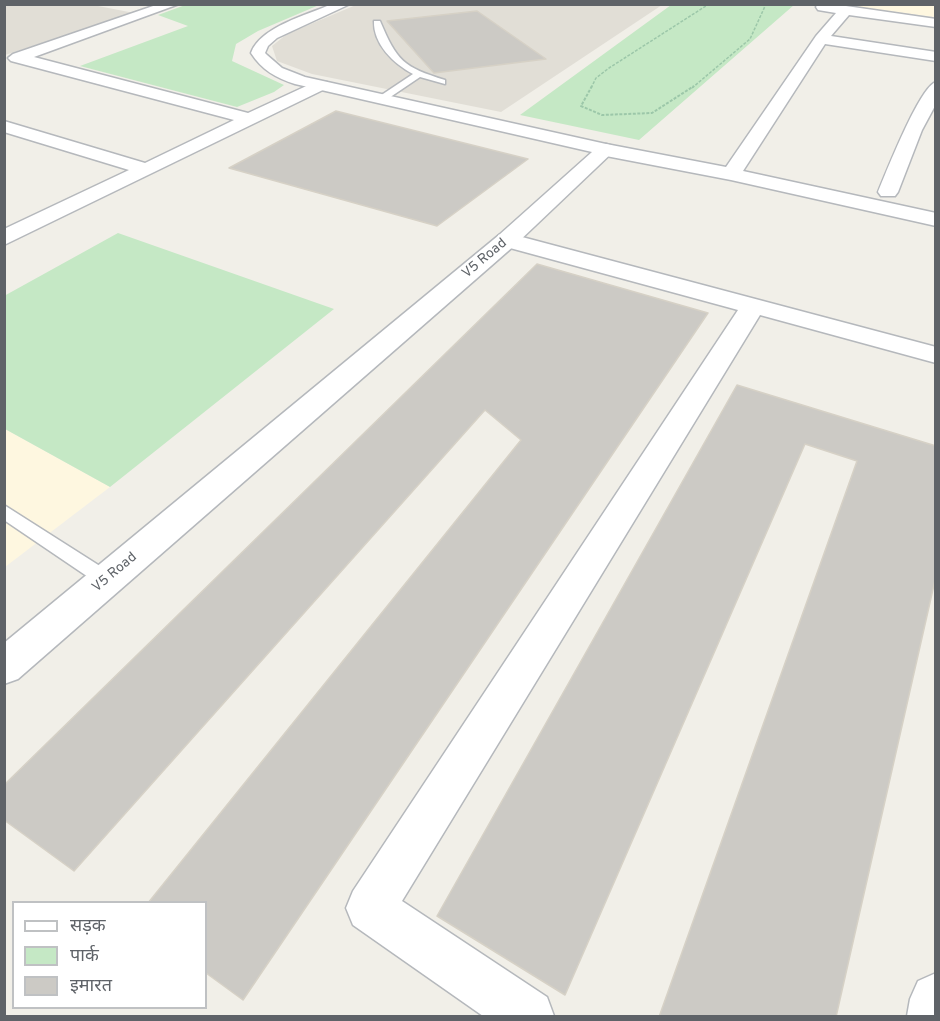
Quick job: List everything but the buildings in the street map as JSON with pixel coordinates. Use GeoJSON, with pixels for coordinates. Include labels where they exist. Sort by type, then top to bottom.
{"type":"FeatureCollection","features":[{"type":"Feature","properties":{"kind":"street"},"geometry":{"type":"LineString","coordinates":[[136,4],[166,7]]}},
{"type":"Feature","properties":{"kind":"street"},"geometry":{"type":"LineString","coordinates":[[344,4],[272,35],[261,44],[258,53],[262,61],[282,75],[380,100],[936,220]]}},
{"type":"Feature","properties":{"kind":"street"},"geometry":{"type":"LineString","coordinates":[[824,4],[822,7],[936,23]]}},
{"type":"Feature","properties":{"kind":"street"},"geometry":{"type":"LineString","coordinates":[[11,59],[166,7]]}},
{"type":"Feature","properties":{"kind":"street"},"geometry":{"type":"LineString","coordinates":[[731,174],[821,39],[846,10]]}},
{"type":"Feature","properties":{"kind":"street"},"geometry":{"type":"LineString","coordinates":[[821,39],[936,57]]}},
{"type":"Feature","properties":{"kind":"street"},"geometry":{"type":"LineString","coordinates":[[11,59],[249,118]]}},
{"type":"Feature","properties":{"kind":"street"},"geometry":{"type":"LineString","coordinates":[[4,238],[321,85]]}},
{"type":"Feature","properties":{"kind":"street"},"geometry":{"type":"LineString","coordinates":[[888,192],[913,130],[936,87]]}},
{"type":"Feature","properties":{"kind":"street"},"geometry":{"type":"LineString","coordinates":[[7,129],[146,169]]}},
{"type":"Feature","properties":{"kind":"street"},"geometry":{"type":"LineString","coordinates":[[913,130],[936,134]]}},
{"type":"Feature","properties":{"kind":"street","name":"V5 Road"},"geometry":{"type":"LineString","coordinates":[[4,667],[507,240],[606,150]]}},
{"type":"Feature","properties":{"kind":"street"},"geometry":{"type":"LineString","coordinates":[[507,240],[936,355]]}},
{"type":"Feature","properties":{"kind":"street"},"geometry":{"type":"LineString","coordinates":[[528,1017],[370,908],[753,306]]}},
{"type":"Feature","properties":{"kind":"street"},"geometry":{"type":"LineString","coordinates":[[933,1017],[936,999]]}},
{"type":"Feature","properties":{"kind":"lane"},"geometry":{"type":"LineString","coordinates":[[376,23],[381,41],[391,55],[418,75],[442,82]]}},
{"type":"Feature","properties":{"kind":"lane"},"geometry":{"type":"LineString","coordinates":[[380,100],[418,75]]}},
{"type":"Feature","properties":{"kind":"lane"},"geometry":{"type":"LineString","coordinates":[[4,511],[107,580]]}},
{"type":"Feature","properties":{"kind":"path"},"geometry":{"type":"LineString","coordinates":[[709,4],[623,57],[602,73],[592,85],[581,106],[602,115],[652,113],[690,89],[750,39],[766,4]]}},
{"type":"Feature","properties":{"kind":"shaded area"},"geometry":{"type":"Polygon","coordinates":[[[5,5],[93,5],[134,13],[5,55],[5,5]]]}},
{"type":"Feature","properties":{"kind":"shaded area"},"geometry":{"type":"Polygon","coordinates":[[[356,5],[662,5],[501,112],[312,74],[277,61],[272,46],[287,34],[356,5]]]}},
{"type":"Feature","properties":{"kind":"shaded area"},"geometry":{"type":"Polygon","coordinates":[[[842,5],[935,5],[935,17],[842,5]]]}},
{"type":"Feature","properties":{"kind":"shaded area"},"geometry":{"type":"Polygon","coordinates":[[[5,429],[110,487],[5,567],[5,429]]]}},
{"type":"Feature","properties":{"kind":"green space"},"geometry":{"type":"Polygon","coordinates":[[[188,4],[319,5],[258,31],[236,44],[232,61],[284,85],[274,92],[237,107],[80,66],[188,26],[158,15],[188,4]]]}},
{"type":"Feature","properties":{"kind":"green space"},"geometry":{"type":"Polygon","coordinates":[[[671,5],[794,5],[639,140],[520,115],[671,5]]]}},
{"type":"Feature","properties":{"kind":"green space"},"geometry":{"type":"Polygon","coordinates":[[[118,233],[334,309],[110,487],[5,429],[4,296],[118,233]]]}}]}
